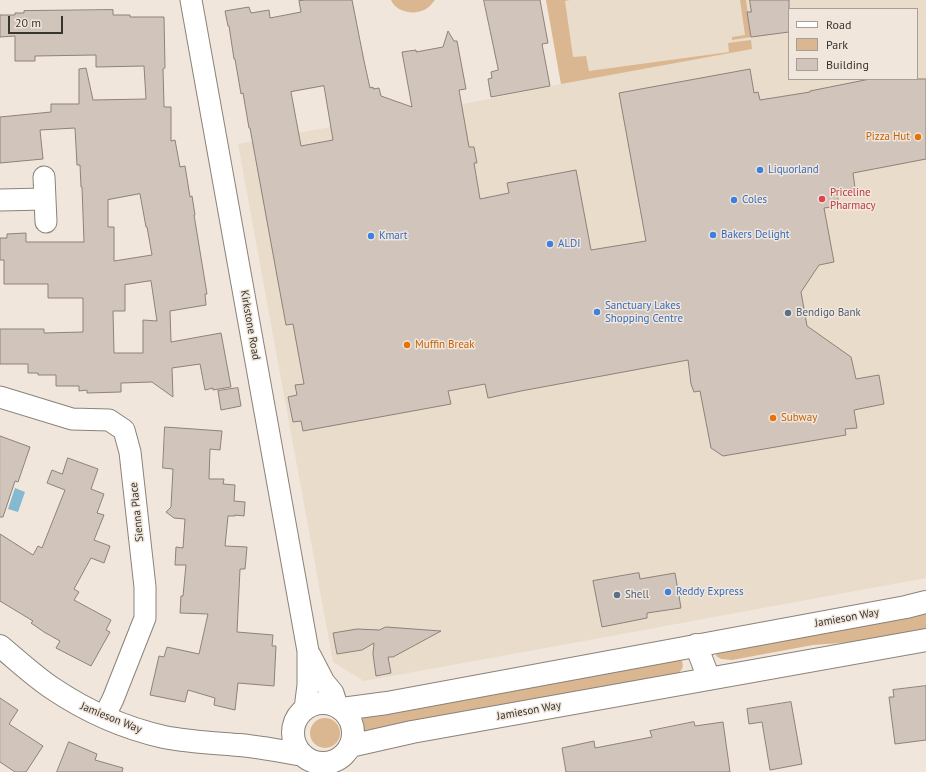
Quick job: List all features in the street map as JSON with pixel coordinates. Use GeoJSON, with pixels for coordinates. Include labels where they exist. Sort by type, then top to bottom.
{"type":"FeatureCollection","features":[{"type":"Feature","properties":{"kind":"street","name":"Kirkstone Road"},"geometry":{"type":"LineString","coordinates":[[191,0],[308,651],[308,685],[300,717]]}},
{"type":"Feature","properties":{"kind":"street"},"geometry":{"type":"LineString","coordinates":[[44,177],[46,222]]}},
{"type":"Feature","properties":{"kind":"street"},"geometry":{"type":"LineString","coordinates":[[0,200],[44,199]]}},
{"type":"Feature","properties":{"kind":"street","name":"Sienna Place"},"geometry":{"type":"LineString","coordinates":[[0,397],[72,419],[109,420],[124,430],[130,452],[142,556],[145,587],[145,618],[113,699],[104,717]]}},
{"type":"Feature","properties":{"kind":"street","name":"Jamieson Way"},"geometry":{"type":"LineString","coordinates":[[240,745],[268,738],[283,732],[312,705],[321,703],[329,703],[340,708],[372,706],[906,607],[926,602]]}},
{"type":"Feature","properties":{"kind":"street","name":"Jamieson Way"},"geometry":{"type":"LineString","coordinates":[[0,646],[33,674],[79,706],[137,730],[164,737],[212,744],[240,745],[279,750],[302,755],[319,763],[337,759],[345,754],[350,746],[412,732],[926,640]]}},
{"type":"Feature","properties":{"kind":"street"},"geometry":{"type":"LineString","coordinates":[[696,645],[709,679]]}},
{"type":"Feature","properties":{"kind":"street","name":"Kirkstone Road"},"geometry":{"type":"LineString","coordinates":[[308,651],[324,682],[333,693],[340,708]]}},
{"type":"Feature","properties":{"kind":"street"},"geometry":{"type":"LineString","coordinates":[[340,708],[349,717],[353,726],[353,737],[350,746]]}},
{"type":"Feature","properties":{"kind":"street"},"geometry":{"type":"LineString","coordinates":[[300,717],[293,733],[294,741],[302,755]]}},
{"type":"Feature","properties":{"kind":"shaded area","name":"Sanctuary Lakes Shopping Centre"},"geometry":{"type":"Polygon","coordinates":[[[546,0],[926,0],[926,578],[364,681],[333,662],[238,144],[474,102],[561,84],[546,0]]]}},
{"type":"Feature","properties":{"kind":"green space"},"geometry":{"type":"Polygon","coordinates":[[[391,0],[435,0],[426,9],[416,12],[406,12],[393,4],[391,0]]]}},
{"type":"Feature","properties":{"kind":"green space"},"geometry":{"type":"Polygon","coordinates":[[[546,0],[570,0],[565,1],[573,57],[586,56],[589,71],[729,52],[728,43],[751,40],[752,49],[561,84],[546,0]]]}},
{"type":"Feature","properties":{"kind":"green space"},"geometry":{"type":"Polygon","coordinates":[[[740,0],[746,0],[751,37],[732,40],[732,37],[745,35],[740,0]]]}},
{"type":"Feature","properties":{"kind":"green space"},"geometry":{"type":"Polygon","coordinates":[[[926,612],[926,633],[881,640],[813,645],[732,660],[721,659],[716,656],[717,654],[743,648],[926,612]]]}},
{"type":"Feature","properties":{"kind":"green space"},"geometry":{"type":"Polygon","coordinates":[[[681,659],[683,664],[682,668],[676,675],[364,734],[363,717],[365,716],[681,659]]]}},
{"type":"Feature","properties":{"kind":"green space"},"geometry":{"type":"Polygon","coordinates":[[[325,718],[331,719],[339,727],[339,739],[331,747],[325,748],[319,747],[311,739],[310,733],[311,727],[319,719],[325,718]]]}},
{"type":"Feature","properties":{"kind":"water"},"geometry":{"type":"Polygon","coordinates":[[[15,488],[25,492],[18,512],[8,509],[15,488]]]}},
{"type":"Feature","properties":{"kind":"building","name":"Sanctuary Lakes Shopping Centre"},"geometry":{"type":"Polygon","coordinates":[[[352,0],[370,88],[379,88],[381,96],[412,107],[402,52],[416,50],[416,52],[443,47],[448,31],[454,41],[457,41],[466,89],[459,90],[469,147],[474,147],[477,163],[474,163],[480,199],[509,193],[507,183],[576,170],[591,250],[646,241],[619,93],[750,69],[754,93],[758,92],[760,100],[810,92],[865,80],[926,79],[926,159],[853,173],[855,188],[837,192],[839,206],[824,208],[834,262],[819,265],[801,292],[807,326],[851,357],[856,379],[879,375],[884,404],[854,410],[857,428],[845,429],[846,435],[723,456],[711,448],[700,391],[694,392],[691,384],[688,360],[488,398],[485,384],[448,391],[451,404],[303,431],[301,421],[293,422],[288,397],[297,395],[295,385],[304,384],[293,324],[286,325],[250,128],[243,93],[241,94],[225,11],[249,7],[251,13],[269,10],[270,18],[301,12],[299,1],[352,0]],[[324,86],[291,92],[301,146],[333,140],[324,86]]]}},
{"type":"Feature","properties":{"kind":"building"},"geometry":{"type":"Polygon","coordinates":[[[484,0],[540,0],[548,43],[542,44],[550,86],[491,97],[488,79],[492,78],[491,72],[498,70],[484,0]]]}},
{"type":"Feature","properties":{"kind":"building"},"geometry":{"type":"Polygon","coordinates":[[[750,0],[789,0],[788,32],[751,37],[747,12],[751,12],[750,0]]]}},
{"type":"Feature","properties":{"kind":"building"},"geometry":{"type":"Polygon","coordinates":[[[113,10],[113,15],[130,15],[130,17],[164,17],[164,107],[171,107],[171,141],[175,140],[180,167],[185,166],[190,197],[192,196],[207,294],[205,294],[206,305],[170,311],[171,342],[221,333],[231,387],[205,390],[200,364],[172,368],[173,397],[152,382],[121,383],[121,392],[87,393],[87,390],[79,391],[79,386],[56,386],[56,375],[38,375],[38,373],[28,373],[28,364],[0,364],[0,329],[44,329],[44,333],[83,332],[83,298],[48,298],[48,284],[4,284],[4,260],[0,260],[0,238],[7,238],[7,234],[26,233],[26,242],[84,242],[82,187],[80,165],[77,165],[75,128],[40,130],[43,159],[0,163],[0,117],[51,112],[51,104],[79,104],[79,69],[86,68],[93,100],[146,99],[144,66],[96,67],[96,55],[35,56],[35,61],[15,61],[15,36],[0,37],[0,15],[15,15],[15,13],[24,13],[24,11],[113,10]],[[140,194],[108,200],[108,227],[114,227],[114,261],[152,255],[140,194]],[[151,281],[125,285],[125,311],[113,311],[114,353],[143,353],[143,320],[157,321],[151,281]]]}},
{"type":"Feature","properties":{"kind":"building"},"geometry":{"type":"Polygon","coordinates":[[[238,388],[241,406],[221,410],[218,391],[238,388]]]}},
{"type":"Feature","properties":{"kind":"building"},"geometry":{"type":"Polygon","coordinates":[[[165,427],[222,431],[220,450],[210,449],[209,479],[224,479],[223,484],[235,485],[234,501],[245,502],[244,516],[228,516],[225,546],[247,547],[245,569],[240,569],[237,632],[273,635],[272,646],[276,646],[274,686],[238,683],[235,710],[214,705],[215,698],[188,690],[185,702],[150,695],[159,656],[164,657],[167,647],[199,654],[208,614],[180,613],[186,565],[175,565],[176,547],[183,548],[185,519],[174,518],[166,512],[171,507],[173,469],[163,468],[165,427]]]}},
{"type":"Feature","properties":{"kind":"building"},"geometry":{"type":"Polygon","coordinates":[[[0,436],[30,447],[18,482],[15,481],[3,517],[0,517],[0,436]]]}},
{"type":"Feature","properties":{"kind":"building"},"geometry":{"type":"Polygon","coordinates":[[[68,458],[98,469],[91,489],[104,494],[97,513],[104,515],[94,540],[110,546],[104,563],[91,558],[74,589],[79,592],[74,600],[111,620],[106,630],[110,632],[91,666],[56,648],[60,641],[31,623],[33,621],[0,601],[0,534],[33,555],[38,546],[42,548],[65,490],[47,483],[52,470],[62,474],[68,458]]]}},
{"type":"Feature","properties":{"kind":"building"},"geometry":{"type":"Polygon","coordinates":[[[639,573],[640,579],[675,573],[681,608],[647,613],[647,618],[602,627],[593,581],[639,573]]]}},
{"type":"Feature","properties":{"kind":"building"},"geometry":{"type":"Polygon","coordinates":[[[386,627],[441,631],[393,657],[388,657],[391,673],[376,676],[373,654],[374,643],[362,650],[337,654],[333,633],[357,629],[379,630],[386,627]]]}},
{"type":"Feature","properties":{"kind":"building"},"geometry":{"type":"Polygon","coordinates":[[[926,686],[926,740],[895,744],[889,697],[894,697],[893,690],[926,686]]]}},
{"type":"Feature","properties":{"kind":"building"},"geometry":{"type":"Polygon","coordinates":[[[0,698],[18,710],[9,724],[43,746],[26,772],[15,772],[0,762],[0,698]]]}},
{"type":"Feature","properties":{"kind":"building"},"geometry":{"type":"Polygon","coordinates":[[[791,702],[802,764],[770,770],[762,722],[749,724],[747,709],[791,702]]]}},
{"type":"Feature","properties":{"kind":"building"},"geometry":{"type":"Polygon","coordinates":[[[694,722],[695,726],[723,722],[730,772],[566,772],[562,748],[594,741],[595,748],[652,737],[650,731],[694,722]]]}},
{"type":"Feature","properties":{"kind":"building"},"geometry":{"type":"Polygon","coordinates":[[[69,742],[97,754],[95,760],[123,768],[122,772],[57,772],[69,742]]]}},
{"type":"Feature","properties":{"kind":"place","name":"Pizza Hut"},"geometry":{"type":"Point","coordinates":[918,137]}},
{"type":"Feature","properties":{"kind":"place","name":"Liquorland"},"geometry":{"type":"Point","coordinates":[760,170]}},
{"type":"Feature","properties":{"kind":"place","name":"Priceline Pharmacy"},"geometry":{"type":"Point","coordinates":[822,199]}},
{"type":"Feature","properties":{"kind":"place","name":"Coles"},"geometry":{"type":"Point","coordinates":[734,200]}},
{"type":"Feature","properties":{"kind":"place","name":"Bakers Delight"},"geometry":{"type":"Point","coordinates":[713,235]}},
{"type":"Feature","properties":{"kind":"place","name":"Kmart"},"geometry":{"type":"Point","coordinates":[371,236]}},
{"type":"Feature","properties":{"kind":"place","name":"ALDI"},"geometry":{"type":"Point","coordinates":[550,244]}},
{"type":"Feature","properties":{"kind":"place","name":"Sanctuary Lakes Shopping Centre"},"geometry":{"type":"Point","coordinates":[597,312]}},
{"type":"Feature","properties":{"kind":"place","name":"Bendigo Bank"},"geometry":{"type":"Point","coordinates":[788,313]}},
{"type":"Feature","properties":{"kind":"place","name":"Muffin Break"},"geometry":{"type":"Point","coordinates":[407,345]}},
{"type":"Feature","properties":{"kind":"place","name":"Subway"},"geometry":{"type":"Point","coordinates":[773,418]}},
{"type":"Feature","properties":{"kind":"place","name":"Reddy Express"},"geometry":{"type":"Point","coordinates":[668,592]}},
{"type":"Feature","properties":{"kind":"place","name":"Shell"},"geometry":{"type":"Point","coordinates":[617,595]}}]}
